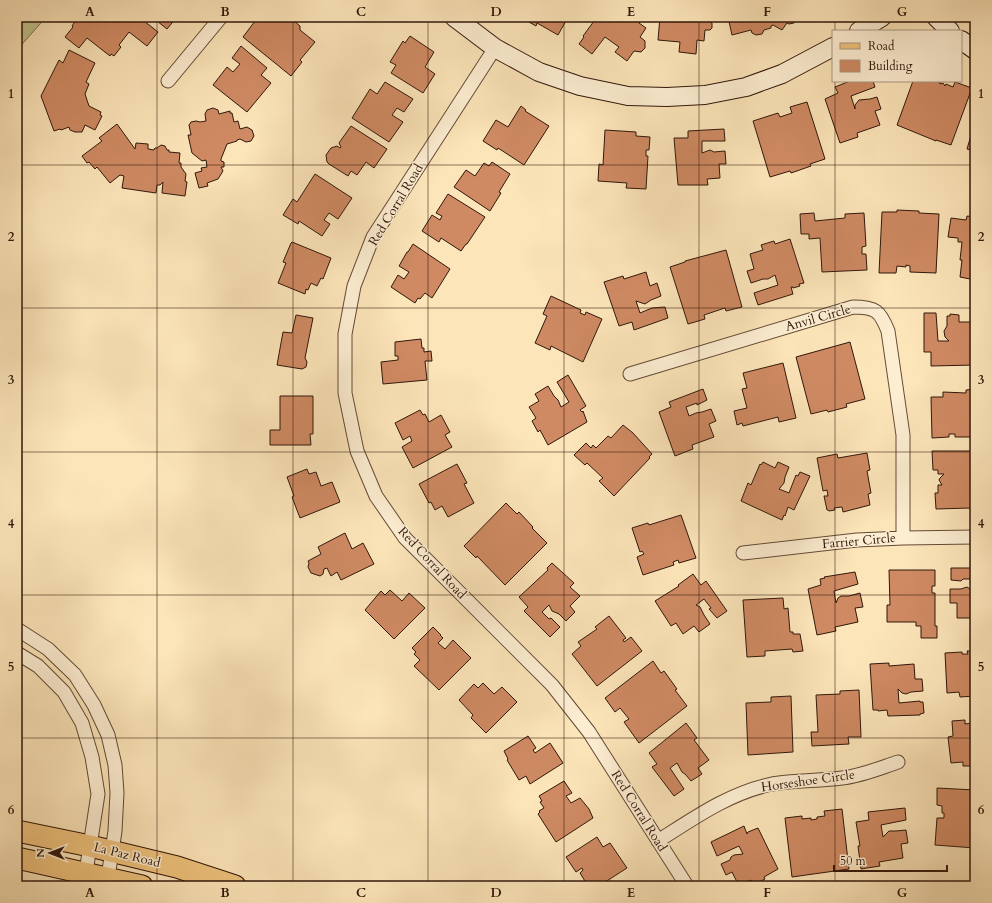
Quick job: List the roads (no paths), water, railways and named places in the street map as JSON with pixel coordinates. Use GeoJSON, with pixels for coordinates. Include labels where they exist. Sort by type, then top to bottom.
{"type":"FeatureCollection","features":[{"type":"Feature","properties":{"kind":"main road","name":"La Paz Road"},"geometry":{"type":"LineString","coordinates":[[17,831],[113,851],[177,867],[235,886]]}},
{"type":"Feature","properties":{"kind":"main road","name":"La Paz Road"},"geometry":{"type":"LineString","coordinates":[[17,858],[86,872],[142,886]]}},
{"type":"Feature","properties":{"kind":"street"},"geometry":{"type":"LineString","coordinates":[[168,80],[221,17]]}},
{"type":"Feature","properties":{"kind":"street"},"geometry":{"type":"LineString","coordinates":[[454,17],[495,48],[539,72],[580,86],[628,96],[668,98],[705,95],[746,87],[782,74],[832,48]]}},
{"type":"Feature","properties":{"kind":"street"},"geometry":{"type":"LineString","coordinates":[[861,30],[882,17]]}},
{"type":"Feature","properties":{"kind":"street"},"geometry":{"type":"LineString","coordinates":[[936,17],[949,30]]}},
{"type":"Feature","properties":{"kind":"street"},"geometry":{"type":"LineString","coordinates":[[962,41],[975,50]]}},
{"type":"Feature","properties":{"kind":"street","name":"Red Corral Road"},"geometry":{"type":"LineString","coordinates":[[495,48],[374,237],[354,286],[344,334],[345,393],[356,451],[376,496],[405,538],[552,685],[589,732],[687,886]]}},
{"type":"Feature","properties":{"kind":"street","name":"Anvil Circle"},"geometry":{"type":"LineString","coordinates":[[630,374],[853,307],[865,307],[875,310],[883,317],[888,331],[902,435],[902,538]]}},
{"type":"Feature","properties":{"kind":"street","name":"Farrier Circle"},"geometry":{"type":"LineString","coordinates":[[743,553],[857,540],[975,537]]}},
{"type":"Feature","properties":{"kind":"street"},"geometry":{"type":"LineString","coordinates":[[17,629],[48,649],[75,675],[94,705],[108,735],[115,765],[117,793],[116,824],[108,877]]}},
{"type":"Feature","properties":{"kind":"street"},"geometry":{"type":"LineString","coordinates":[[17,653],[38,666],[64,692],[82,723],[92,757],[98,794],[86,872]]}},
{"type":"Feature","properties":{"kind":"street","name":"Horseshoe Circle"},"geometry":{"type":"LineString","coordinates":[[658,841],[721,802],[747,791],[773,784],[844,778],[863,774],[898,762]]}}]}
